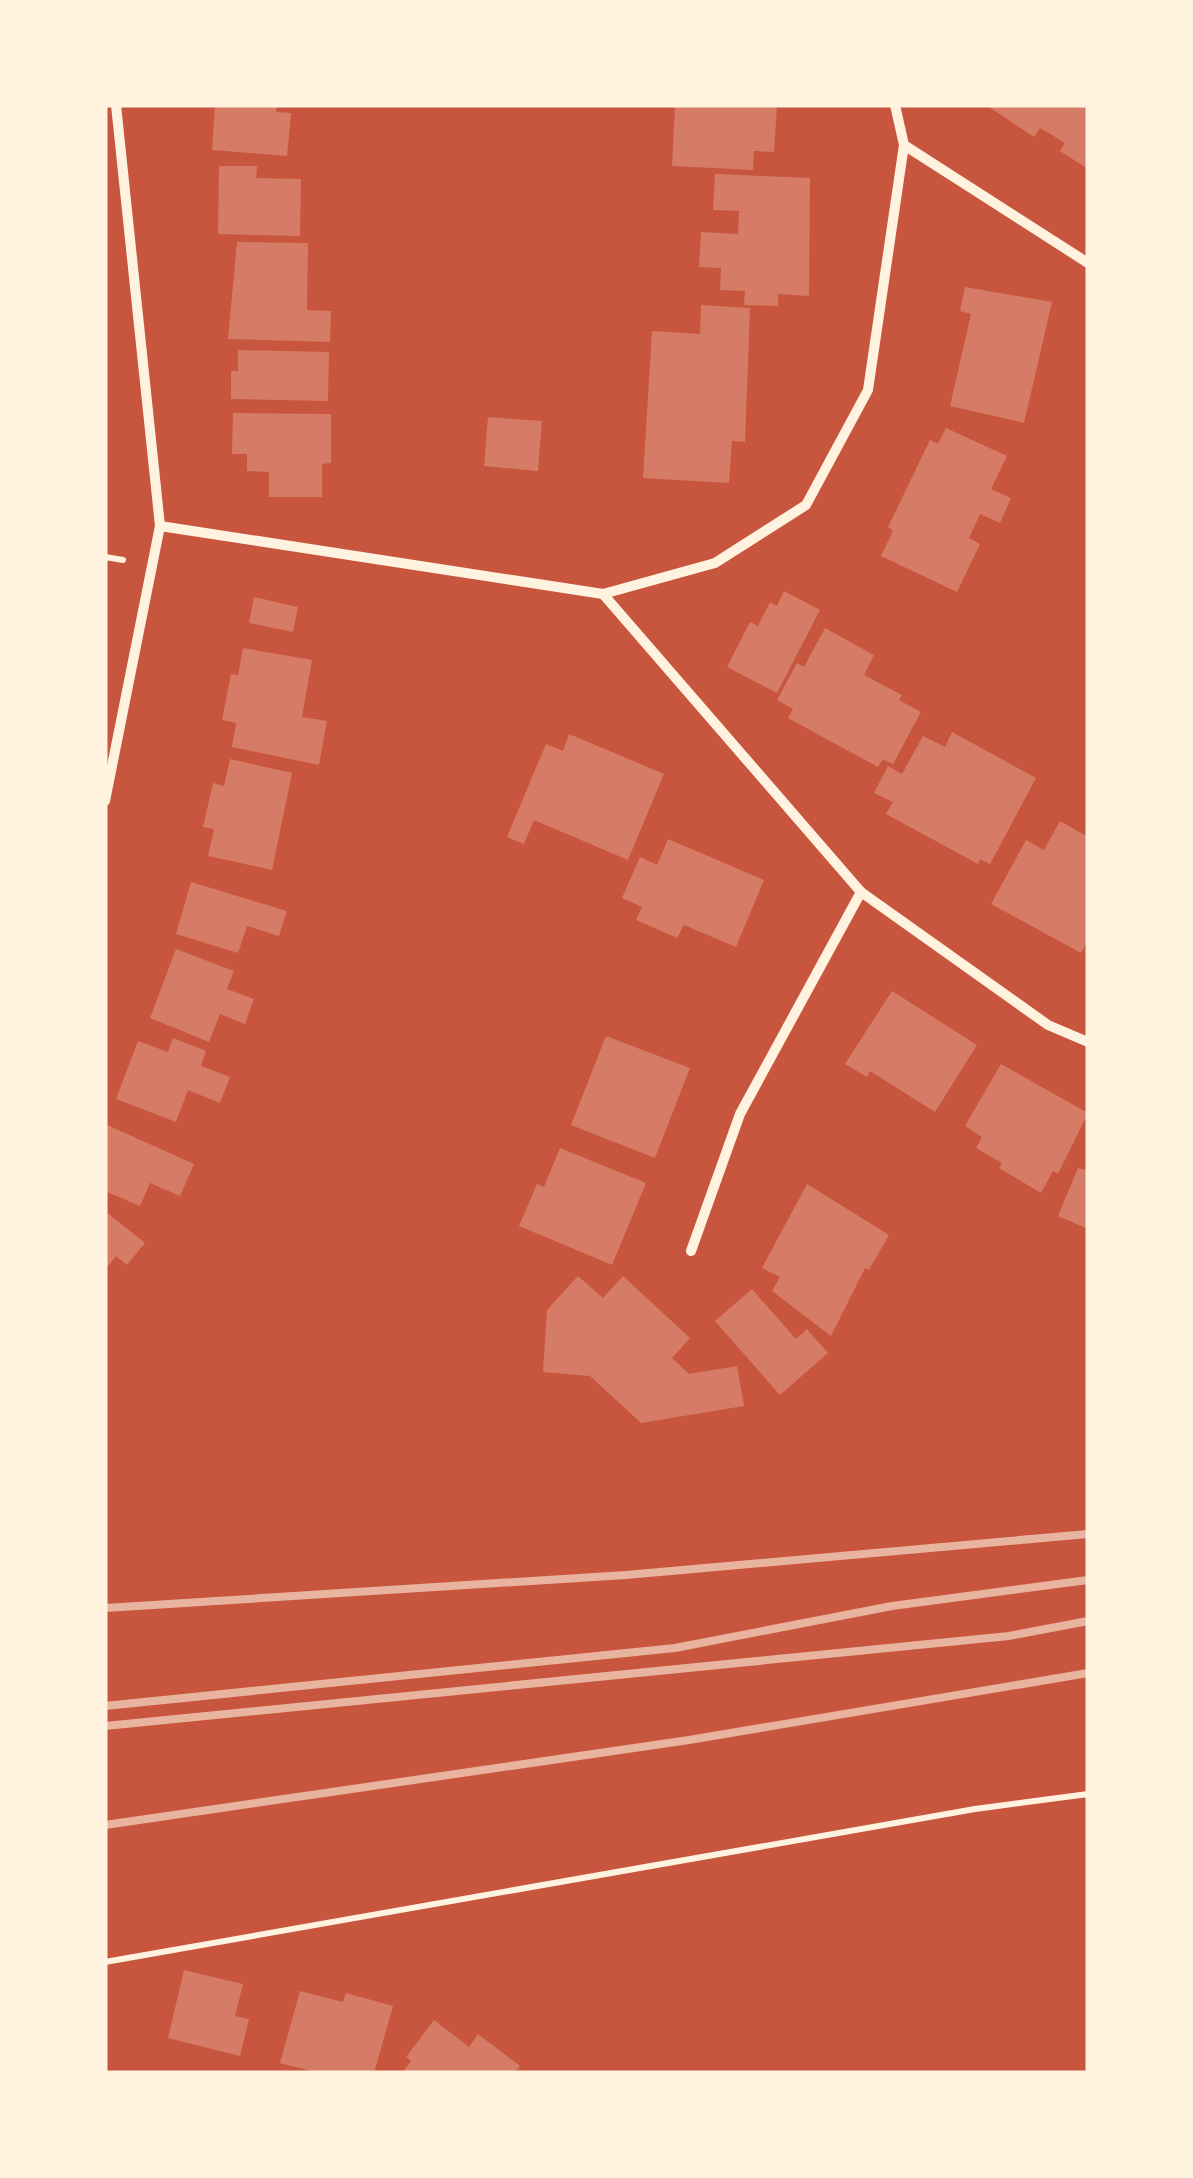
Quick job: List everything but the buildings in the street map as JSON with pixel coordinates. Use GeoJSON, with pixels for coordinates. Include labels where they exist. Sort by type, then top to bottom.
{"type":"FeatureCollection","features":[{"type":"Feature","properties":{"kind":"street"},"geometry":{"type":"LineString","coordinates":[[105,801],[160,526],[116,105]]}},
{"type":"Feature","properties":{"kind":"street"},"geometry":{"type":"LineString","coordinates":[[160,526],[603,594],[714,563],[806,505],[868,390],[904,144],[895,105]]}},
{"type":"Feature","properties":{"kind":"street"},"geometry":{"type":"LineString","coordinates":[[904,144],[1088,263]]}},
{"type":"Feature","properties":{"kind":"street"},"geometry":{"type":"LineString","coordinates":[[603,594],[861,892],[1048,1025],[1088,1042]]}},
{"type":"Feature","properties":{"kind":"street"},"geometry":{"type":"LineString","coordinates":[[691,1251],[740,1114],[861,892]]}},
{"type":"Feature","properties":{"kind":"path"},"geometry":{"type":"LineString","coordinates":[[105,1962],[975,1809],[1088,1794]]}},
{"type":"Feature","properties":{"kind":"railway"},"geometry":{"type":"LineString","coordinates":[[105,1608],[626,1575],[1088,1534]]}},
{"type":"Feature","properties":{"kind":"railway"},"geometry":{"type":"LineString","coordinates":[[105,1706],[675,1648],[892,1606],[1088,1580]]}},
{"type":"Feature","properties":{"kind":"railway"},"geometry":{"type":"LineString","coordinates":[[105,1726],[1009,1636],[1088,1621]]}},
{"type":"Feature","properties":{"kind":"railway"},"geometry":{"type":"LineString","coordinates":[[105,1825],[689,1740],[1088,1673]]}}]}
